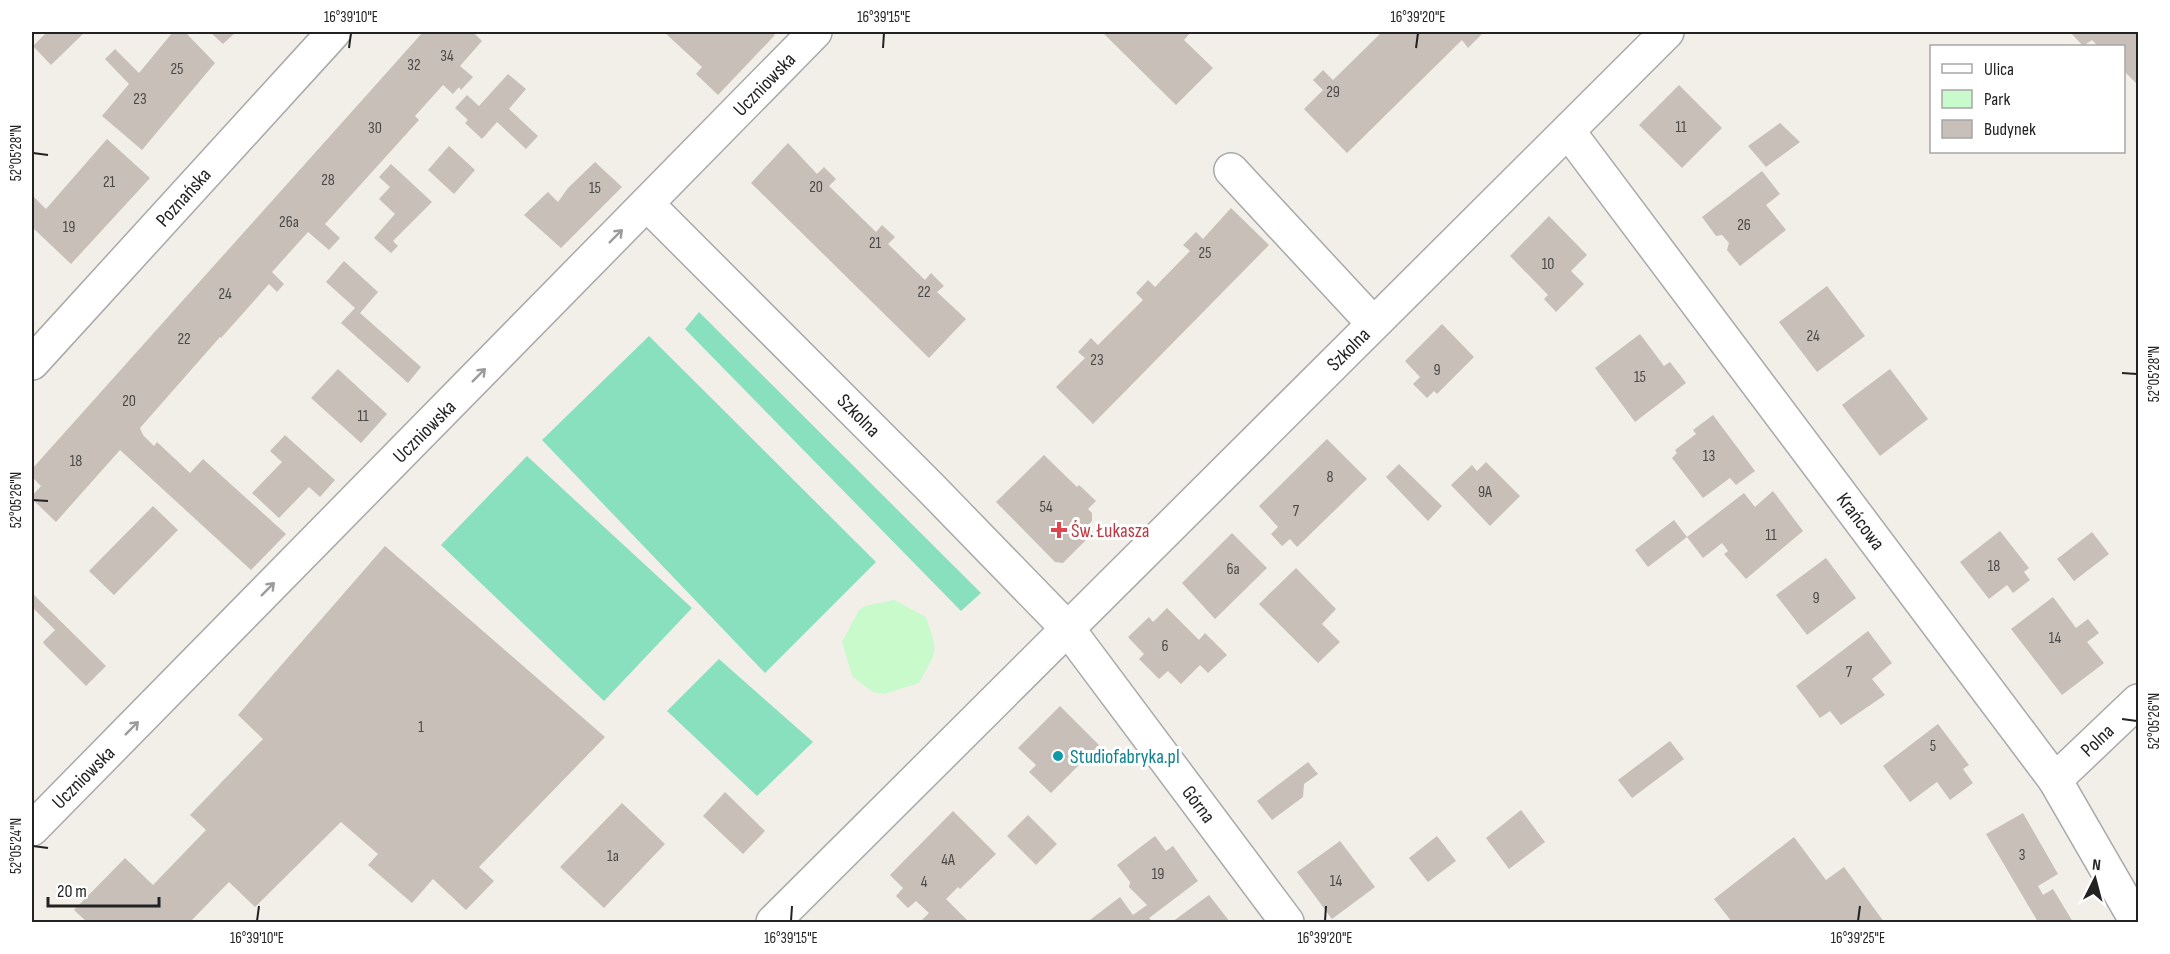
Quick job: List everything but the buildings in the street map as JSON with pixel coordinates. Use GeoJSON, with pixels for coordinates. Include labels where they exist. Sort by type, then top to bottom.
{"type":"FeatureCollection","features":[{"type":"Feature","properties":{"kind":"street","name":"Poznańska"},"geometry":{"type":"LineString","coordinates":[[32,363],[334,32]]}},
{"type":"Feature","properties":{"kind":"street","name":"Uczniowska"},"geometry":{"type":"LineString","coordinates":[[32,829],[815,32]]}},
{"type":"Feature","properties":{"kind":"street","name":"Szkolna"},"geometry":{"type":"LineString","coordinates":[[773,922],[1667,32]]}},
{"type":"Feature","properties":{"kind":"street","name":"Krańcowa"},"geometry":{"type":"LineString","coordinates":[[1568,131],[2055,780],[2138,922]]}},
{"type":"Feature","properties":{"kind":"street","name":"Szkolna"},"geometry":{"type":"LineString","coordinates":[[1231,170],[1373,323]]}},
{"type":"Feature","properties":{"kind":"street","name":"Szkolna"},"geometry":{"type":"LineString","coordinates":[[647,204],[929,486],[1068,629]]}},
{"type":"Feature","properties":{"kind":"street","name":"Górna"},"geometry":{"type":"LineString","coordinates":[[1068,629],[1287,922]]}},
{"type":"Feature","properties":{"kind":"street","name":"Polna"},"geometry":{"type":"LineString","coordinates":[[2055,780],[2139,701]]}},
{"type":"Feature","properties":{"kind":"green space"},"geometry":{"type":"Polygon","coordinates":[[[699,312],[981,593],[961,611],[685,329],[699,312]]]}},
{"type":"Feature","properties":{"kind":"green space"},"geometry":{"type":"Polygon","coordinates":[[[649,336],[876,562],[765,673],[542,440],[649,336]]]}},
{"type":"Feature","properties":{"kind":"green space"},"geometry":{"type":"Polygon","coordinates":[[[527,456],[692,608],[604,701],[441,545],[527,456]]]}},
{"type":"Feature","properties":{"kind":"green space"},"geometry":{"type":"Polygon","coordinates":[[[894,600],[926,617],[933,639],[934,652],[919,683],[884,694],[873,692],[852,676],[842,642],[859,610],[865,606],[894,600]]]}},
{"type":"Feature","properties":{"kind":"green space"},"geometry":{"type":"Polygon","coordinates":[[[719,659],[813,742],[757,796],[667,711],[719,659]]]}},
{"type":"Feature","properties":{"kind":"place","name":"Św. Łukasza"},"geometry":{"type":"Point","coordinates":[1059,530]}},
{"type":"Feature","properties":{"kind":"place","name":"Studiofabryka.pl"},"geometry":{"type":"Point","coordinates":[1058,756]}}]}
